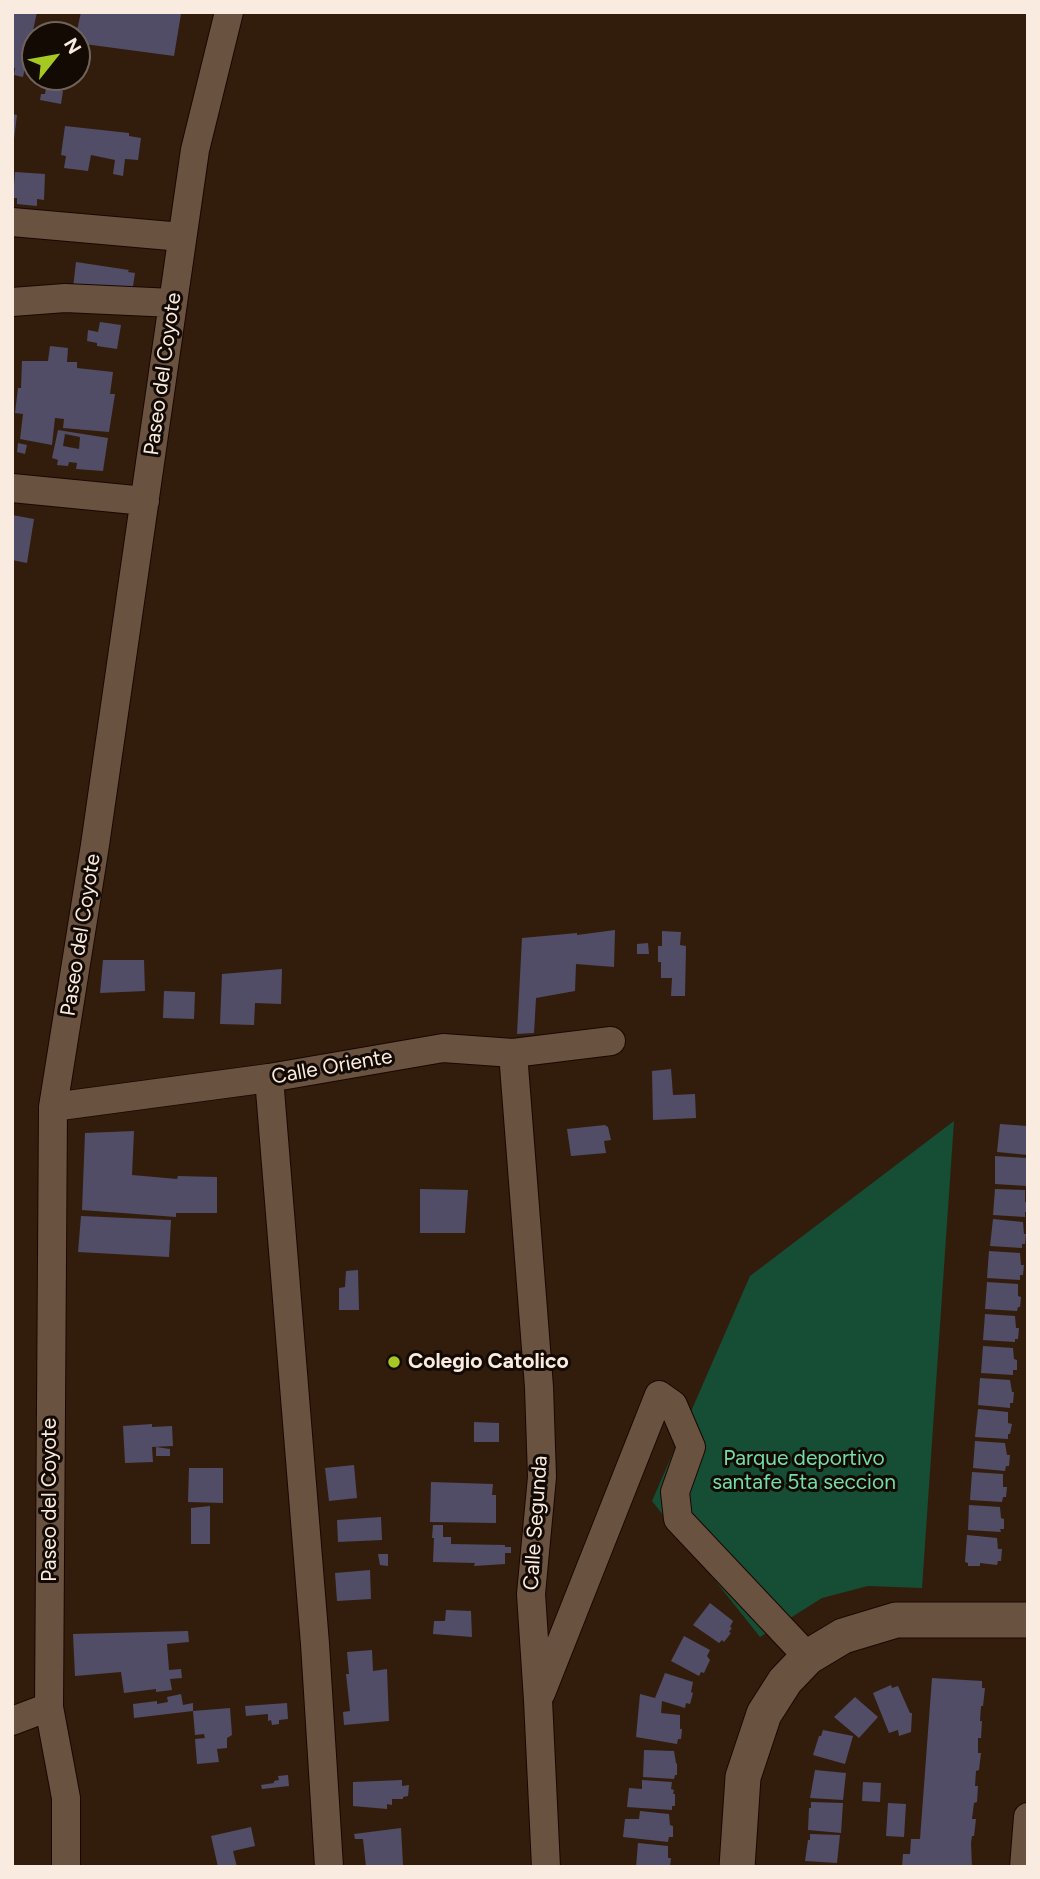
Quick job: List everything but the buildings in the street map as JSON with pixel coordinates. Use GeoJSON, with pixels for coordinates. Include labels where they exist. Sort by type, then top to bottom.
{"type":"FeatureCollection","features":[{"type":"Feature","properties":{"kind":"street","name":"Paseo del Coyote"},"geometry":{"type":"LineString","coordinates":[[66,1867],[66,1798],[49,1707],[54,1107],[95,845],[195,150],[229,12]]}},
{"type":"Feature","properties":{"kind":"street"},"geometry":{"type":"LineString","coordinates":[[12,222],[182,237]]}},
{"type":"Feature","properties":{"kind":"street"},"geometry":{"type":"LineString","coordinates":[[12,302],[65,298],[173,303]]}},
{"type":"Feature","properties":{"kind":"street"},"geometry":{"type":"LineString","coordinates":[[12,488],[145,501]]}},
{"type":"Feature","properties":{"kind":"street","name":"Calle Oriente"},"geometry":{"type":"LineString","coordinates":[[54,1107],[269,1078],[443,1048],[513,1053],[611,1041]]}},
{"type":"Feature","properties":{"kind":"street","name":"Calle Segunda"},"geometry":{"type":"LineString","coordinates":[[513,1053],[539,1387],[542,1477],[531,1594],[546,1867]]}},
{"type":"Feature","properties":{"kind":"street"},"geometry":{"type":"LineString","coordinates":[[269,1078],[314,1630],[329,1867]]}},
{"type":"Feature","properties":{"kind":"street"},"geometry":{"type":"LineString","coordinates":[[538,1700],[659,1395],[674,1405],[691,1447],[676,1492],[678,1519],[808,1657]]}},
{"type":"Feature","properties":{"kind":"street"},"geometry":{"type":"LineString","coordinates":[[737,1867],[743,1777],[764,1714],[785,1681],[808,1657],[844,1636],[896,1620],[1028,1620]]}},
{"type":"Feature","properties":{"kind":"street"},"geometry":{"type":"LineString","coordinates":[[12,1721],[49,1707]]}},
{"type":"Feature","properties":{"kind":"street"},"geometry":{"type":"LineString","coordinates":[[1024,1867],[1028,1817]]}},
{"type":"Feature","properties":{"kind":"green space","name":"Parque deportivo santafe 5ta seccion"},"geometry":{"type":"Polygon","coordinates":[[[954,1121],[922,1588],[868,1586],[822,1598],[760,1637],[652,1501],[750,1276],[954,1121]]]}},
{"type":"Feature","properties":{"kind":"place","name":"Colegio Catolico"},"geometry":{"type":"Point","coordinates":[394,1362]}}]}
